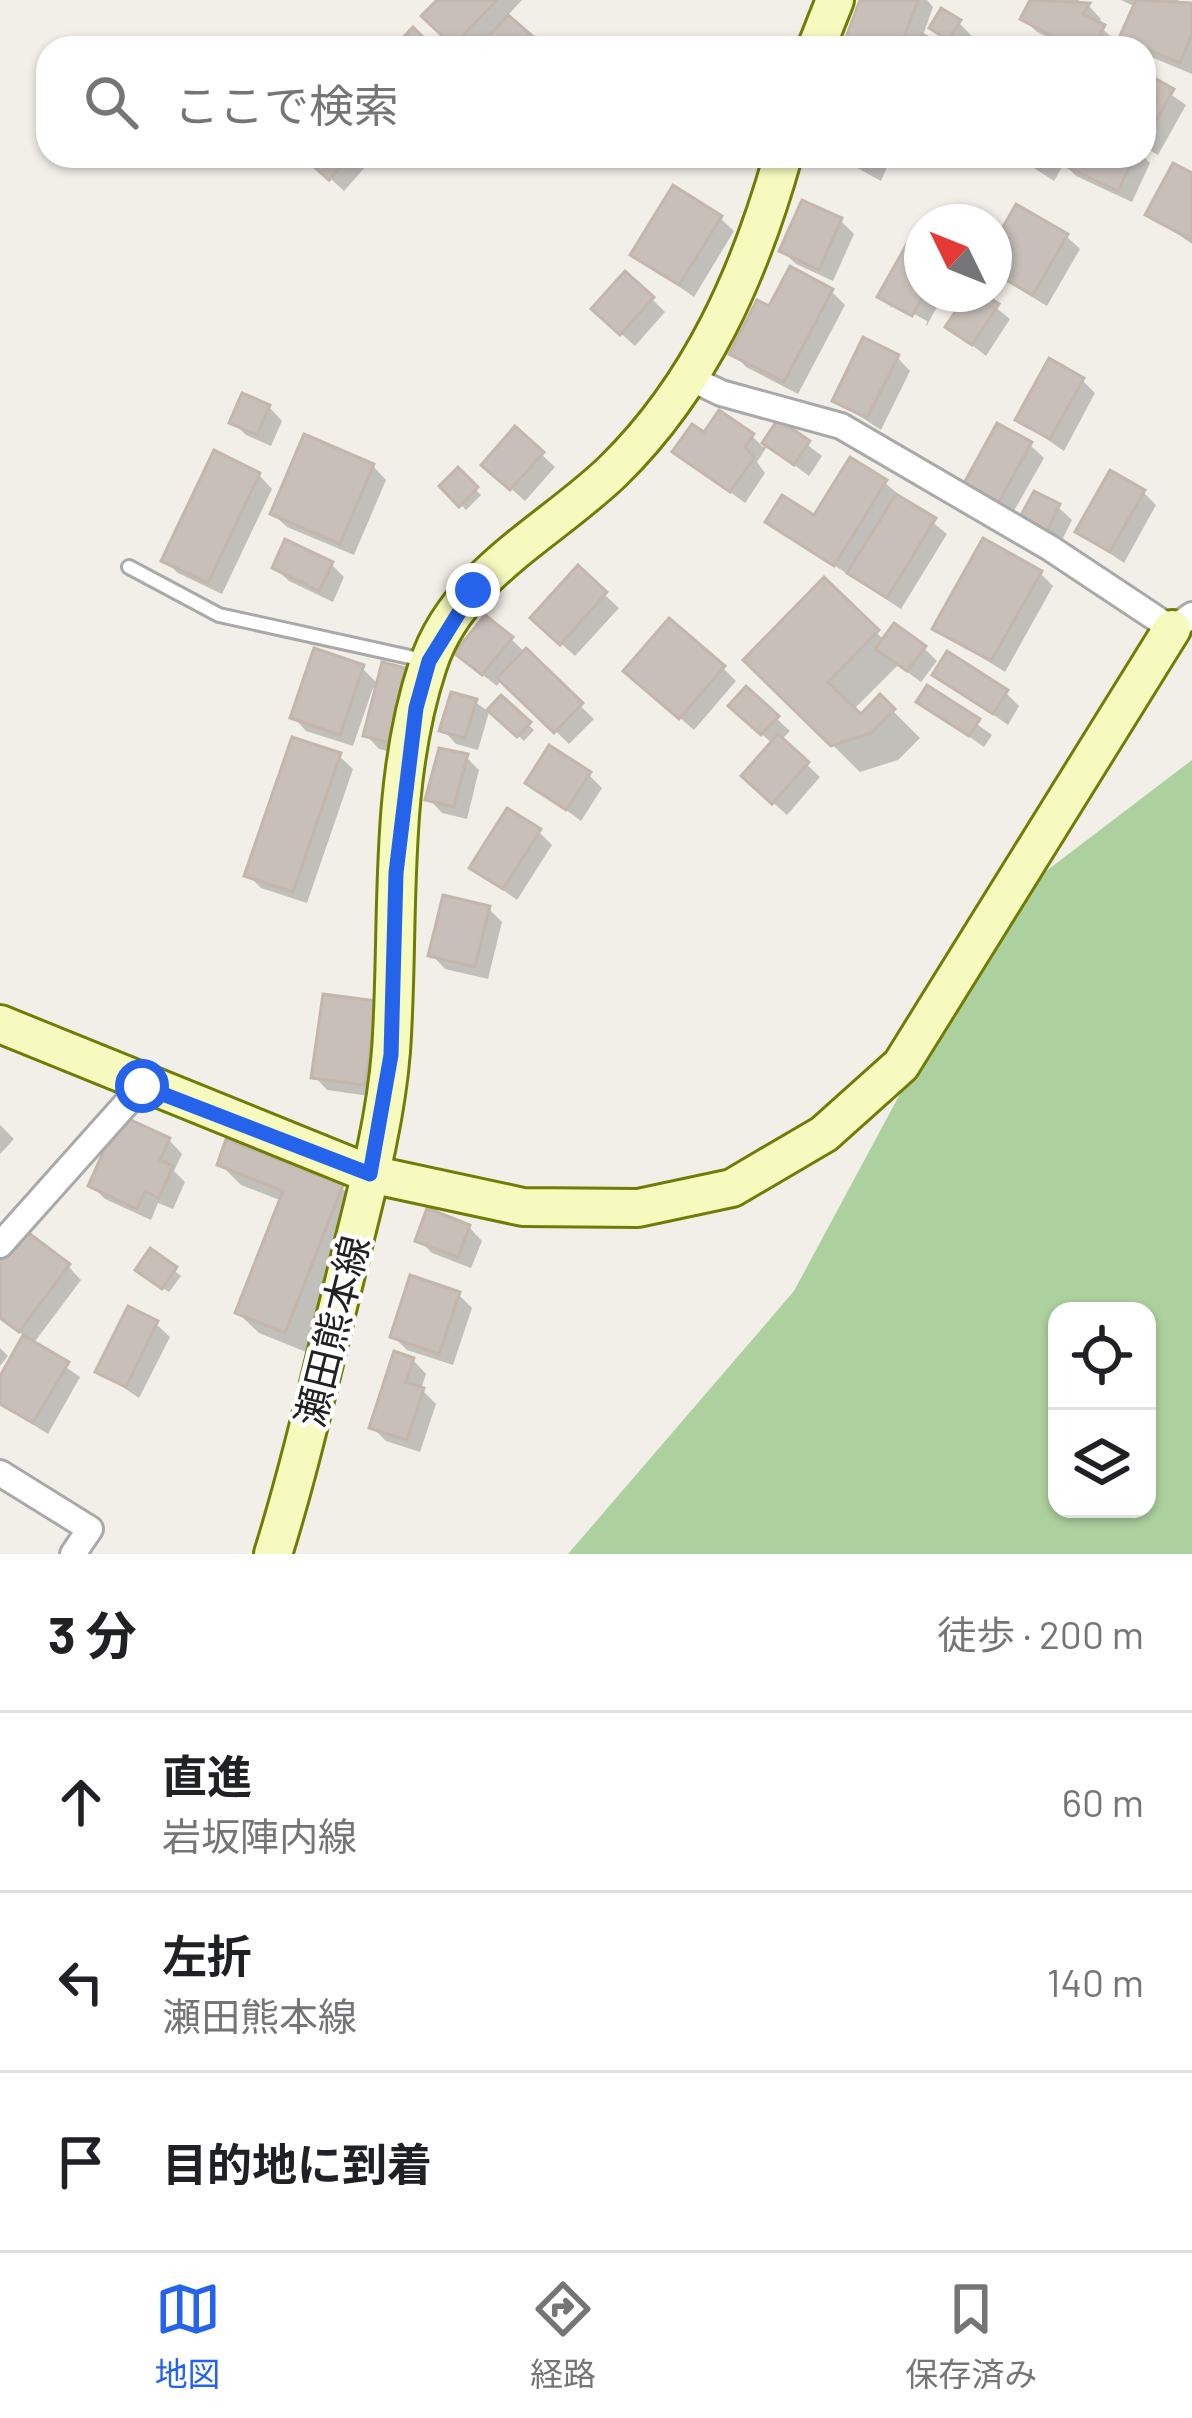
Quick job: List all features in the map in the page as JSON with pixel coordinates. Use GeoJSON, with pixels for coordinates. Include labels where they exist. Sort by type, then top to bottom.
{"type":"FeatureCollection","features":[{"type":"Feature","properties":{"kind":"main road"},"geometry":{"type":"LineString","coordinates":[[821,36],[835,0]]}},
{"type":"Feature","properties":{"kind":"main road","name":"瀬田熊本線"},"geometry":{"type":"LineString","coordinates":[[273,1554],[370,1174],[391,1055],[396,873],[406,780],[429,661],[473,590],[613,471],[690,378],[732,302],[779,168]]}},
{"type":"Feature","properties":{"kind":"main road"},"geometry":{"type":"LineString","coordinates":[[0,1024],[142,1086],[370,1174],[523,1207],[638,1208],[732,1188],[824,1134],[901,1065],[1182,622]]}},
{"type":"Feature","properties":{"kind":"street"},"geometry":{"type":"LineString","coordinates":[[690,378],[721,393],[841,426],[1182,622]]}},
{"type":"Feature","properties":{"kind":"street"},"geometry":{"type":"LineString","coordinates":[[0,1245],[142,1086]]}},
{"type":"Feature","properties":{"kind":"street"},"geometry":{"type":"LineString","coordinates":[[0,1473],[90,1529],[73,1554]]}},
{"type":"Feature","properties":{"kind":"lane"},"geometry":{"type":"LineString","coordinates":[[130,567],[219,615],[429,661]]}},
{"type":"Feature","properties":{"kind":"green space"},"geometry":{"type":"Polygon","coordinates":[[[1192,760],[1192,1554],[568,1554],[794,1291],[929,1040],[1037,878],[1192,760]]]}},
{"type":"Feature","properties":{"kind":"building"},"geometry":{"type":"Polygon","coordinates":[[[437,0],[497,0],[463,36],[442,36],[421,16],[437,0]]]}},
{"type":"Feature","properties":{"kind":"building"},"geometry":{"type":"Polygon","coordinates":[[[860,0],[918,0],[904,36],[846,36],[860,0]]]}},
{"type":"Feature","properties":{"kind":"building"},"geometry":{"type":"Polygon","coordinates":[[[1030,0],[1090,3],[1083,14],[1105,25],[1099,36],[1052,36],[1020,19],[1030,0]]]}},
{"type":"Feature","properties":{"kind":"building"},"geometry":{"type":"Polygon","coordinates":[[[1136,0],[1192,3],[1192,34],[1180,63],[1156,53],[1156,36],[1120,36],[1136,0]]]}},
{"type":"Feature","properties":{"kind":"building"},"geometry":{"type":"Polygon","coordinates":[[[941,8],[961,20],[951,36],[929,28],[941,8]]]}},
{"type":"Feature","properties":{"kind":"building"},"geometry":{"type":"Polygon","coordinates":[[[508,15],[532,36],[489,36],[508,15]]]}},
{"type":"Feature","properties":{"kind":"building"},"geometry":{"type":"Polygon","coordinates":[[[1156,79],[1174,89],[1156,121],[1156,79]]]}},
{"type":"Feature","properties":{"kind":"building"},"geometry":{"type":"Polygon","coordinates":[[[1173,163],[1192,173],[1192,240],[1145,215],[1173,163]]]}},
{"type":"Feature","properties":{"kind":"building"},"geometry":{"type":"Polygon","coordinates":[[[316,168],[340,168],[329,180],[316,168]]]}},
{"type":"Feature","properties":{"kind":"building"},"geometry":{"type":"Polygon","coordinates":[[[1070,168],[1129,168],[1118,191],[1070,168]]]}},
{"type":"Feature","properties":{"kind":"building"},"geometry":{"type":"Polygon","coordinates":[[[673,185],[722,216],[679,285],[630,255],[673,185]]]}},
{"type":"Feature","properties":{"kind":"building"},"geometry":{"type":"Polygon","coordinates":[[[802,200],[842,218],[819,270],[779,251],[802,200]]]}},
{"type":"Feature","properties":{"kind":"building"},"geometry":{"type":"Polygon","coordinates":[[[1016,204],[1068,234],[1033,295],[1012,283],[1012,211],[1016,204]]]}},
{"type":"Feature","properties":{"kind":"building"},"geometry":{"type":"Polygon","coordinates":[[[904,249],[904,312],[877,297],[904,249]]]}},
{"type":"Feature","properties":{"kind":"building"},"geometry":{"type":"Polygon","coordinates":[[[790,266],[833,289],[784,382],[729,354],[757,300],[769,306],[790,266]]]}},
{"type":"Feature","properties":{"kind":"building"},"geometry":{"type":"Polygon","coordinates":[[[625,271],[654,297],[620,335],[591,309],[625,271]]]}},
{"type":"Feature","properties":{"kind":"building"},"geometry":{"type":"Polygon","coordinates":[[[955,312],[994,312],[972,345],[945,327],[955,312]]]}},
{"type":"Feature","properties":{"kind":"building"},"geometry":{"type":"Polygon","coordinates":[[[863,337],[899,355],[867,418],[832,401],[863,337]]]}},
{"type":"Feature","properties":{"kind":"building"},"geometry":{"type":"Polygon","coordinates":[[[1049,358],[1084,378],[1050,439],[1015,420],[1049,358]]]}},
{"type":"Feature","properties":{"kind":"building"},"geometry":{"type":"Polygon","coordinates":[[[242,393],[270,405],[257,435],[229,423],[242,393]]]}},
{"type":"Feature","properties":{"kind":"building"},"geometry":{"type":"Polygon","coordinates":[[[719,410],[754,434],[745,447],[754,458],[730,492],[672,452],[692,424],[704,432],[719,410]]]}},
{"type":"Feature","properties":{"kind":"building"},"geometry":{"type":"Polygon","coordinates":[[[778,419],[810,441],[794,465],[762,443],[778,419]]]}},
{"type":"Feature","properties":{"kind":"building"},"geometry":{"type":"Polygon","coordinates":[[[997,423],[1032,442],[997,505],[963,485],[997,423]]]}},
{"type":"Feature","properties":{"kind":"building"},"geometry":{"type":"Polygon","coordinates":[[[515,426],[544,452],[510,490],[481,465],[515,426]]]}},
{"type":"Feature","properties":{"kind":"building"},"geometry":{"type":"Polygon","coordinates":[[[304,434],[374,464],[340,544],[270,514],[304,434]]]}},
{"type":"Feature","properties":{"kind":"building"},"geometry":{"type":"Polygon","coordinates":[[[214,450],[260,473],[208,583],[161,561],[214,450]]]}},
{"type":"Feature","properties":{"kind":"building"},"geometry":{"type":"Polygon","coordinates":[[[850,457],[887,480],[834,566],[765,522],[782,495],[814,515],[850,457]]]}},
{"type":"Feature","properties":{"kind":"building"},"geometry":{"type":"Polygon","coordinates":[[[458,467],[478,487],[459,507],[439,486],[458,467]]]}},
{"type":"Feature","properties":{"kind":"building"},"geometry":{"type":"Polygon","coordinates":[[[1110,470],[1145,490],[1110,552],[1075,532],[1110,470]]]}},
{"type":"Feature","properties":{"kind":"building"},"geometry":{"type":"Polygon","coordinates":[[[1034,491],[1060,504],[1046,533],[1019,519],[1034,491]]]}},
{"type":"Feature","properties":{"kind":"building"},"geometry":{"type":"Polygon","coordinates":[[[896,494],[936,518],[887,598],[847,573],[896,494]]]}},
{"type":"Feature","properties":{"kind":"building"},"geometry":{"type":"Polygon","coordinates":[[[983,538],[1042,571],[991,661],[932,629],[983,538]]]}},
{"type":"Feature","properties":{"kind":"building"},"geometry":{"type":"Polygon","coordinates":[[[285,539],[333,562],[319,591],[272,568],[285,539]]]}},
{"type":"Feature","properties":{"kind":"building"},"geometry":{"type":"Polygon","coordinates":[[[578,565],[607,592],[560,645],[530,618],[578,565]]]}},
{"type":"Feature","properties":{"kind":"building"},"geometry":{"type":"Polygon","coordinates":[[[824,577],[879,630],[828,682],[861,714],[880,694],[895,709],[871,733],[831,746],[743,660],[824,577]]]}},
{"type":"Feature","properties":{"kind":"building"},"geometry":{"type":"Polygon","coordinates":[[[485,615],[513,637],[482,675],[454,653],[485,615]]]}},
{"type":"Feature","properties":{"kind":"building"},"geometry":{"type":"Polygon","coordinates":[[[669,618],[725,666],[679,719],[623,671],[669,618]]]}},
{"type":"Feature","properties":{"kind":"building"},"geometry":{"type":"Polygon","coordinates":[[[894,623],[926,646],[907,671],[875,649],[894,623]]]}},
{"type":"Feature","properties":{"kind":"building"},"geometry":{"type":"Polygon","coordinates":[[[314,648],[364,665],[340,735],[290,718],[314,648]]]}},
{"type":"Feature","properties":{"kind":"building"},"geometry":{"type":"Polygon","coordinates":[[[526,648],[583,703],[554,733],[497,678],[526,648]]]}},
{"type":"Feature","properties":{"kind":"building"},"geometry":{"type":"Polygon","coordinates":[[[947,651],[1008,690],[993,714],[932,675],[947,651]]]}},
{"type":"Feature","properties":{"kind":"building"},"geometry":{"type":"Polygon","coordinates":[[[382,662],[417,671],[399,745],[363,736],[382,662]]]}},
{"type":"Feature","properties":{"kind":"building"},"geometry":{"type":"Polygon","coordinates":[[[927,685],[980,719],[969,736],[916,702],[927,685]]]}},
{"type":"Feature","properties":{"kind":"building"},"geometry":{"type":"Polygon","coordinates":[[[746,686],[779,716],[761,735],[728,706],[746,686]]]}},
{"type":"Feature","properties":{"kind":"building"},"geometry":{"type":"Polygon","coordinates":[[[451,692],[477,699],[465,738],[439,731],[451,692]]]}},
{"type":"Feature","properties":{"kind":"building"},"geometry":{"type":"Polygon","coordinates":[[[501,695],[531,722],[517,737],[487,710],[501,695]]]}},
{"type":"Feature","properties":{"kind":"building"},"geometry":{"type":"Polygon","coordinates":[[[778,734],[809,762],[772,804],[741,776],[778,734]]]}},
{"type":"Feature","properties":{"kind":"building"},"geometry":{"type":"Polygon","coordinates":[[[292,737],[341,753],[293,892],[244,876],[292,737]]]}},
{"type":"Feature","properties":{"kind":"building"},"geometry":{"type":"Polygon","coordinates":[[[549,745],[591,772],[566,810],[525,783],[549,745]]]}},
{"type":"Feature","properties":{"kind":"building"},"geometry":{"type":"Polygon","coordinates":[[[439,748],[468,754],[454,807],[425,800],[439,748]]]}},
{"type":"Feature","properties":{"kind":"building"},"geometry":{"type":"Polygon","coordinates":[[[507,808],[541,829],[503,889],[469,868],[507,808]]]}},
{"type":"Feature","properties":{"kind":"building"},"geometry":{"type":"Polygon","coordinates":[[[443,895],[490,906],[475,967],[428,956],[443,895]]]}},
{"type":"Feature","properties":{"kind":"building"},"geometry":{"type":"Polygon","coordinates":[[[323,994],[377,1001],[365,1085],[311,1078],[323,994]]]}},
{"type":"Feature","properties":{"kind":"building"},"geometry":{"type":"Polygon","coordinates":[[[120,1115],[170,1138],[160,1160],[173,1166],[159,1198],[145,1191],[137,1209],[88,1186],[120,1115]]]}},
{"type":"Feature","properties":{"kind":"building"},"geometry":{"type":"Polygon","coordinates":[[[226,1139],[343,1185],[285,1333],[235,1313],[283,1191],[217,1165],[226,1139]]]}},
{"type":"Feature","properties":{"kind":"building"},"geometry":{"type":"Polygon","coordinates":[[[427,1208],[470,1225],[458,1257],[415,1241],[427,1208]]]}},
{"type":"Feature","properties":{"kind":"building"},"geometry":{"type":"Polygon","coordinates":[[[22,1228],[70,1264],[19,1332],[0,1318],[0,1258],[22,1228]]]}},
{"type":"Feature","properties":{"kind":"building"},"geometry":{"type":"Polygon","coordinates":[[[150,1248],[177,1267],[162,1289],[135,1270],[150,1248]]]}},
{"type":"Feature","properties":{"kind":"building"},"geometry":{"type":"Polygon","coordinates":[[[410,1275],[460,1292],[439,1354],[390,1337],[410,1275]]]}},
{"type":"Feature","properties":{"kind":"building"},"geometry":{"type":"Polygon","coordinates":[[[128,1306],[158,1321],[126,1387],[95,1372],[128,1306]]]}},
{"type":"Feature","properties":{"kind":"building"},"geometry":{"type":"Polygon","coordinates":[[[23,1335],[69,1362],[33,1423],[0,1404],[0,1376],[23,1335]]]}},
{"type":"Feature","properties":{"kind":"building"},"geometry":{"type":"Polygon","coordinates":[[[394,1351],[414,1358],[406,1382],[424,1388],[407,1440],[369,1428],[394,1351]]]}},
{"type":"Feature","properties":{"kind":"route"},"geometry":{"type":"LineString","coordinates":[[142,1086],[370,1174],[391,1055],[396,873],[416,708],[429,661],[473,590]]}}]}
